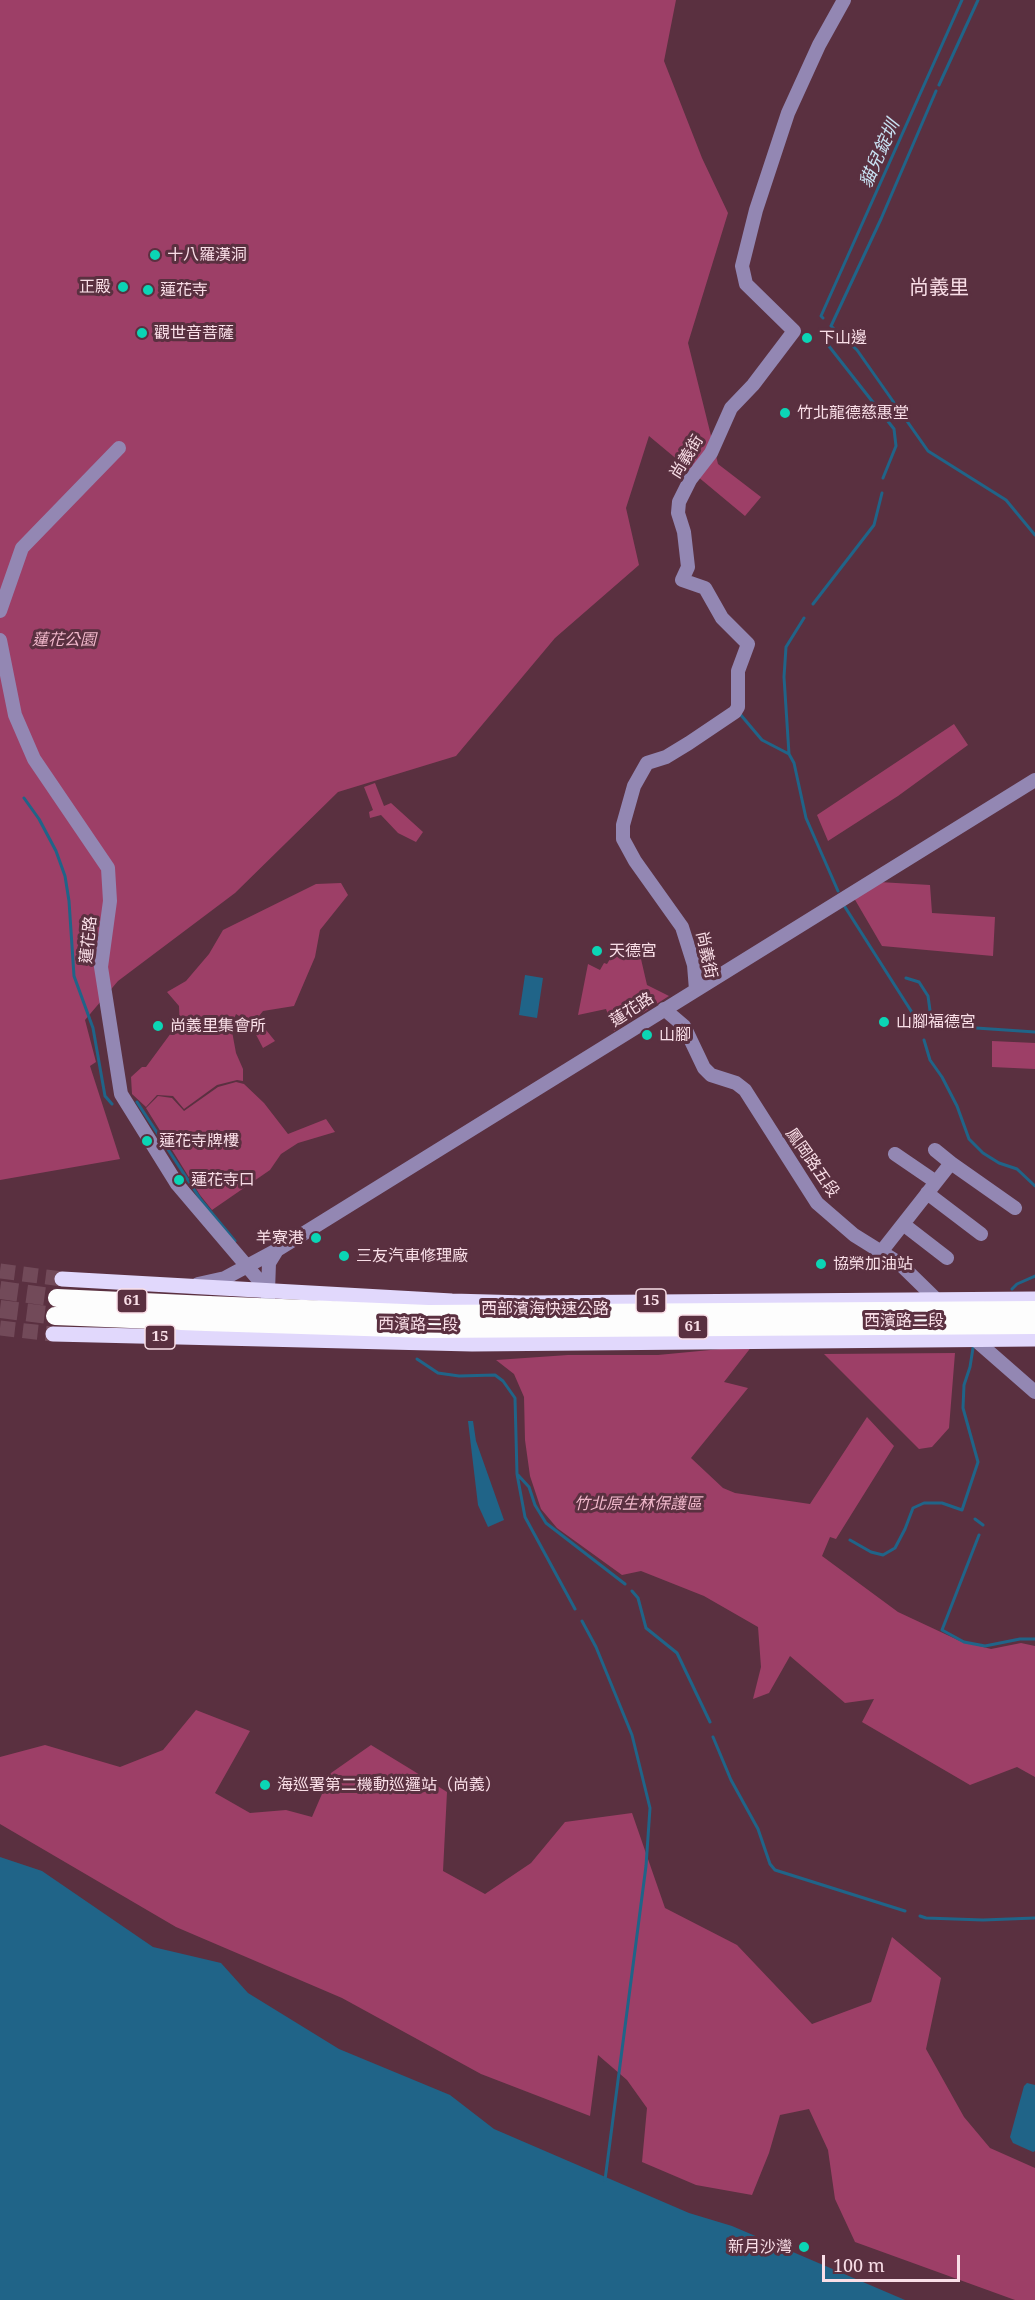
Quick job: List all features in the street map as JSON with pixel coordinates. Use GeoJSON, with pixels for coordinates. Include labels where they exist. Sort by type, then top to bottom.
{"type":"FeatureCollection","features":[{"type":"Feature","properties":{"kind":"highway","name":"西部濱海快速公路"},"geometry":{"type":"LineString","coordinates":[[57,1298],[207,1313],[428,1321],[1035,1325]]}},
{"type":"Feature","properties":{"kind":"highway","name":"西部濱海快速公路"},"geometry":{"type":"LineString","coordinates":[[428,1321],[941,1305],[1035,1310]]}},
{"type":"Feature","properties":{"kind":"highway","name":"西部濱海快速公路"},"geometry":{"type":"LineString","coordinates":[[54,1325],[207,1313]]}},
{"type":"Feature","properties":{"kind":"main road","name":"西濱路二段"},"geometry":{"type":"LineString","coordinates":[[62,1279],[452,1301],[526,1303],[941,1305],[1035,1299]]}},
{"type":"Feature","properties":{"kind":"main road","name":"西濱路二段"},"geometry":{"type":"LineString","coordinates":[[54,1325],[268,1340],[472,1344],[1035,1339]]}},
{"type":"Feature","properties":{"kind":"street","name":"尚義街"},"geometry":{"type":"LineString","coordinates":[[696,990],[694,965],[682,927],[635,861],[623,839],[623,825],[634,786],[647,763],[666,757],[689,743],[735,712],[738,706],[738,671],[748,644],[722,618],[705,588],[682,580],[688,567],[684,532],[678,513],[679,502],[690,480],[711,453],[731,408],[753,385],[794,331],[746,284],[742,266],[756,210],[788,113],[819,45],[844,0]]}},
{"type":"Feature","properties":{"kind":"street"},"geometry":{"type":"LineString","coordinates":[[0,611],[22,548],[119,448]]}},
{"type":"Feature","properties":{"kind":"street","name":"蓮花路"},"geometry":{"type":"LineString","coordinates":[[0,640],[15,715],[34,759],[108,868],[110,901],[101,967],[121,1094],[177,1184],[268,1291]]}},
{"type":"Feature","properties":{"kind":"street","name":"蓮花路"},"geometry":{"type":"LineString","coordinates":[[247,1266],[277,1250],[540,1089],[664,1009],[1035,780]]}},
{"type":"Feature","properties":{"kind":"street","name":"鳳岡路五段"},"geometry":{"type":"LineString","coordinates":[[664,1009],[684,1026],[704,1068],[711,1075],[736,1083],[745,1090],[817,1203],[854,1235],[899,1263],[959,1325],[1035,1392]]}},
{"type":"Feature","properties":{"kind":"street"},"geometry":{"type":"LineString","coordinates":[[935,1150],[1014,1208]]}},
{"type":"Feature","properties":{"kind":"street"},"geometry":{"type":"LineString","coordinates":[[895,1154],[981,1234]]}},
{"type":"Feature","properties":{"kind":"street"},"geometry":{"type":"LineString","coordinates":[[881,1252],[951,1163]]}},
{"type":"Feature","properties":{"kind":"street"},"geometry":{"type":"LineString","coordinates":[[903,1224],[947,1258]]}},
{"type":"Feature","properties":{"kind":"street"},"geometry":{"type":"LineString","coordinates":[[268,1340],[269,1263],[277,1250]]}},
{"type":"Feature","properties":{"kind":"street"},"geometry":{"type":"LineString","coordinates":[[184,1287],[225,1278],[247,1266]]}},
{"type":"Feature","properties":{"kind":"green space","name":"蓮花公園"},"geometry":{"type":"Polygon","coordinates":[[[0,0],[676,0],[664,61],[702,158],[728,213],[688,343],[718,464],[761,497],[745,516],[649,436],[626,508],[639,565],[555,638],[456,756],[338,792],[235,893],[118,981],[85,1020],[96,1062],[90,1066],[120,1159],[0,1180],[0,0]]]}},
{"type":"Feature","properties":{"kind":"green space"},"geometry":{"type":"Polygon","coordinates":[[[954,724],[968,745],[898,796],[828,841],[817,815],[954,724]]]}},
{"type":"Feature","properties":{"kind":"green space"},"geometry":{"type":"Polygon","coordinates":[[[375,783],[384,806],[391,803],[423,832],[416,842],[398,833],[381,815],[370,818],[369,812],[373,810],[364,787],[375,783]]]}},
{"type":"Feature","properties":{"kind":"green space"},"geometry":{"type":"Polygon","coordinates":[[[879,882],[930,885],[932,913],[995,917],[993,956],[882,946],[854,898],[879,882]]]}},
{"type":"Feature","properties":{"kind":"green space"},"geometry":{"type":"Polygon","coordinates":[[[341,883],[348,895],[320,930],[315,957],[294,1006],[263,1011],[259,1016],[262,1025],[275,1041],[263,1048],[250,1023],[236,1014],[231,1026],[236,1053],[243,1069],[243,1081],[237,1080],[217,1085],[184,1109],[173,1096],[157,1095],[146,1107],[132,1094],[131,1077],[142,1067],[146,1067],[171,1033],[180,1031],[179,1006],[167,992],[186,981],[209,954],[223,930],[316,884],[341,883]]]}},
{"type":"Feature","properties":{"kind":"green space"},"geometry":{"type":"Polygon","coordinates":[[[616,949],[623,957],[641,959],[647,985],[669,996],[614,1031],[606,1009],[578,1015],[588,964],[600,970],[604,963],[607,964],[616,949]]]}},
{"type":"Feature","properties":{"kind":"green space"},"geometry":{"type":"Polygon","coordinates":[[[992,1041],[1035,1043],[1035,1069],[992,1067],[992,1041]]]}},
{"type":"Feature","properties":{"kind":"green space"},"geometry":{"type":"Polygon","coordinates":[[[236,1082],[244,1084],[264,1103],[288,1134],[326,1119],[335,1132],[298,1143],[281,1154],[270,1170],[212,1210],[200,1195],[146,1108],[158,1096],[172,1098],[184,1111],[218,1087],[236,1082]]]}},
{"type":"Feature","properties":{"kind":"green space","name":"竹北原生林保護區"},"geometry":{"type":"Polygon","coordinates":[[[752,1346],[724,1382],[748,1388],[691,1458],[723,1488],[735,1493],[810,1504],[867,1417],[894,1446],[836,1539],[830,1537],[822,1556],[898,1612],[960,1641],[991,1649],[1021,1643],[1035,1646],[1035,1777],[1017,1767],[970,1785],[862,1722],[874,1699],[845,1703],[790,1656],[769,1693],[753,1699],[761,1667],[758,1627],[704,1596],[641,1571],[622,1575],[557,1528],[541,1509],[530,1476],[525,1440],[524,1397],[514,1374],[496,1360],[568,1355],[658,1355],[752,1346]]]}},
{"type":"Feature","properties":{"kind":"green space"},"geometry":{"type":"Polygon","coordinates":[[[955,1353],[949,1428],[932,1447],[919,1449],[824,1354],[955,1353]]]}},
{"type":"Feature","properties":{"kind":"green space"},"geometry":{"type":"Polygon","coordinates":[[[196,1710],[250,1731],[215,1793],[250,1813],[286,1810],[312,1817],[331,1773],[371,1745],[447,1792],[443,1871],[485,1894],[531,1863],[565,1822],[632,1813],[665,1908],[737,1945],[812,2024],[871,2002],[892,1937],[941,1978],[926,2049],[964,2117],[990,2148],[1035,2168],[1035,2300],[1015,2300],[855,2242],[835,2199],[828,2150],[809,2109],[780,2115],[769,2153],[752,2195],[696,2185],[642,2162],[647,2108],[627,2080],[598,2055],[590,2116],[481,2074],[342,1998],[176,1927],[0,1824],[0,1757],[45,1745],[120,1767],[163,1750],[196,1710]]]}},
{"type":"Feature","properties":{"kind":"water"},"geometry":{"type":"Polygon","coordinates":[[[525,975],[543,978],[537,1018],[519,1015],[525,975]]]}},
{"type":"Feature","properties":{"kind":"water"},"geometry":{"type":"Polygon","coordinates":[[[468,1421],[473,1421],[476,1441],[504,1520],[488,1527],[478,1505],[468,1421]]]}},
{"type":"Feature","properties":{"kind":"water"},"geometry":{"type":"Polygon","coordinates":[[[0,1857],[42,1871],[153,1947],[221,1963],[248,1993],[339,2049],[450,2095],[494,2129],[689,2213],[732,2226],[905,2300],[0,2300],[0,1857]]]}},
{"type":"Feature","properties":{"kind":"water"},"geometry":{"type":"Polygon","coordinates":[[[1027,2083],[1035,2085],[1035,2151],[1033,2152],[1013,2143],[1010,2137],[1024,2086],[1027,2083]]]}},
{"type":"Feature","properties":{"kind":"waterway","name":"貓兒錠圳"},"geometry":{"type":"LineString","coordinates":[[823,318],[821,316],[962,0]]}},
{"type":"Feature","properties":{"kind":"waterway"},"geometry":{"type":"LineString","coordinates":[[939,85],[978,0]]}},
{"type":"Feature","properties":{"kind":"waterway","name":"貓兒錠圳"},"geometry":{"type":"LineString","coordinates":[[936,91],[881,219],[831,326],[857,350],[928,451],[1006,500],[1035,535]]}},
{"type":"Feature","properties":{"kind":"waterway"},"geometry":{"type":"LineString","coordinates":[[828,345],[894,429],[896,446],[883,478]]}},
{"type":"Feature","properties":{"kind":"waterway"},"geometry":{"type":"LineString","coordinates":[[813,604],[874,525],[882,493]]}},
{"type":"Feature","properties":{"kind":"waterway"},"geometry":{"type":"LineString","coordinates":[[789,754],[784,677],[786,647],[804,618]]}},
{"type":"Feature","properties":{"kind":"waterway"},"geometry":{"type":"LineString","coordinates":[[740,714],[762,740],[789,754],[794,763],[806,818],[838,891]]}},
{"type":"Feature","properties":{"kind":"waterway"},"geometry":{"type":"LineString","coordinates":[[24,798],[39,819],[56,851],[65,876],[74,976],[93,1028],[105,1096],[112,1104]]}},
{"type":"Feature","properties":{"kind":"waterway"},"geometry":{"type":"LineString","coordinates":[[845,907],[920,1025]]}},
{"type":"Feature","properties":{"kind":"waterway"},"geometry":{"type":"LineString","coordinates":[[906,978],[919,982],[928,996],[932,1025],[1035,1032]]}},
{"type":"Feature","properties":{"kind":"waterway"},"geometry":{"type":"LineString","coordinates":[[924,1040],[930,1060],[957,1106],[969,1139],[983,1153],[999,1163],[1017,1169],[1035,1186]]}},
{"type":"Feature","properties":{"kind":"waterway"},"geometry":{"type":"LineString","coordinates":[[137,1102],[201,1200],[235,1241]]}},
{"type":"Feature","properties":{"kind":"waterway"},"geometry":{"type":"LineString","coordinates":[[1012,1289],[1017,1284],[1035,1276]]}},
{"type":"Feature","properties":{"kind":"waterway"},"geometry":{"type":"LineString","coordinates":[[850,1540],[871,1552],[883,1555],[895,1548],[913,1508],[924,1503],[942,1503],[962,1510],[978,1462],[963,1408],[964,1385],[973,1348]]}},
{"type":"Feature","properties":{"kind":"waterway"},"geometry":{"type":"LineString","coordinates":[[417,1359],[438,1373],[459,1376],[495,1375],[503,1381],[515,1398],[517,1474],[525,1517],[575,1609]]}},
{"type":"Feature","properties":{"kind":"waterway"},"geometry":{"type":"LineString","coordinates":[[518,1475],[529,1487],[535,1505],[546,1523],[625,1584]]}},
{"type":"Feature","properties":{"kind":"waterway"},"geometry":{"type":"LineString","coordinates":[[975,1519],[983,1525]]}},
{"type":"Feature","properties":{"kind":"waterway"},"geometry":{"type":"LineString","coordinates":[[979,1535],[942,1630],[964,1642],[985,1646],[1020,1639],[1035,1639]]}},
{"type":"Feature","properties":{"kind":"waterway"},"geometry":{"type":"LineString","coordinates":[[632,1591],[638,1598],[646,1628],[677,1653],[710,1722]]}},
{"type":"Feature","properties":{"kind":"waterway"},"geometry":{"type":"LineString","coordinates":[[582,1621],[596,1647],[632,1735],[650,1808],[646,1866],[605,2180]]}},
{"type":"Feature","properties":{"kind":"waterway"},"geometry":{"type":"LineString","coordinates":[[713,1737],[731,1780],[758,1829],[770,1864],[775,1870],[905,1911]]}},
{"type":"Feature","properties":{"kind":"waterway"},"geometry":{"type":"LineString","coordinates":[[920,1916],[983,1920],[1035,1918]]}},
{"type":"Feature","properties":{"kind":"tunnel"},"geometry":{"type":"LineString","coordinates":[[0,1271],[62,1279]]}},
{"type":"Feature","properties":{"kind":"tunnel"},"geometry":{"type":"LineString","coordinates":[[0,1290],[57,1298]]}},
{"type":"Feature","properties":{"kind":"tunnel"},"geometry":{"type":"LineString","coordinates":[[0,1309],[55,1316]]}},
{"type":"Feature","properties":{"kind":"tunnel"},"geometry":{"type":"LineString","coordinates":[[0,1328],[53,1334]]}},
{"type":"Feature","properties":{"kind":"place","name":"十八羅漢洞"},"geometry":{"type":"Point","coordinates":[155,255]}},
{"type":"Feature","properties":{"kind":"place","name":"正殿"},"geometry":{"type":"Point","coordinates":[123,287]}},
{"type":"Feature","properties":{"kind":"place","name":"蓮花寺"},"geometry":{"type":"Point","coordinates":[148,290]}},
{"type":"Feature","properties":{"kind":"place","name":"觀世音菩薩"},"geometry":{"type":"Point","coordinates":[142,333]}},
{"type":"Feature","properties":{"kind":"place","name":"下山邊"},"geometry":{"type":"Point","coordinates":[807,338]}},
{"type":"Feature","properties":{"kind":"place","name":"竹北龍德慈惠堂"},"geometry":{"type":"Point","coordinates":[785,413]}},
{"type":"Feature","properties":{"kind":"place","name":"天德宮"},"geometry":{"type":"Point","coordinates":[597,951]}},
{"type":"Feature","properties":{"kind":"place","name":"山腳福德宮"},"geometry":{"type":"Point","coordinates":[884,1022]}},
{"type":"Feature","properties":{"kind":"place","name":"尚義里集會所"},"geometry":{"type":"Point","coordinates":[158,1026]}},
{"type":"Feature","properties":{"kind":"place","name":"山腳"},"geometry":{"type":"Point","coordinates":[647,1035]}},
{"type":"Feature","properties":{"kind":"place","name":"蓮花寺牌樓"},"geometry":{"type":"Point","coordinates":[147,1141]}},
{"type":"Feature","properties":{"kind":"place","name":"蓮花寺口"},"geometry":{"type":"Point","coordinates":[179,1180]}},
{"type":"Feature","properties":{"kind":"place","name":"羊寮港"},"geometry":{"type":"Point","coordinates":[316,1238]}},
{"type":"Feature","properties":{"kind":"place","name":"三友汽車修理廠"},"geometry":{"type":"Point","coordinates":[344,1256]}},
{"type":"Feature","properties":{"kind":"place","name":"協榮加油站"},"geometry":{"type":"Point","coordinates":[821,1264]}},
{"type":"Feature","properties":{"kind":"place","name":"海巡署第二機動巡邏站（尚義）"},"geometry":{"type":"Point","coordinates":[265,1785]}},
{"type":"Feature","properties":{"kind":"place","name":"新月沙灣"},"geometry":{"type":"Point","coordinates":[804,2247]}},
{"type":"Feature","properties":{"kind":"district","name":"尚義里"},"geometry":{"type":"Point","coordinates":[939,288]}}]}
